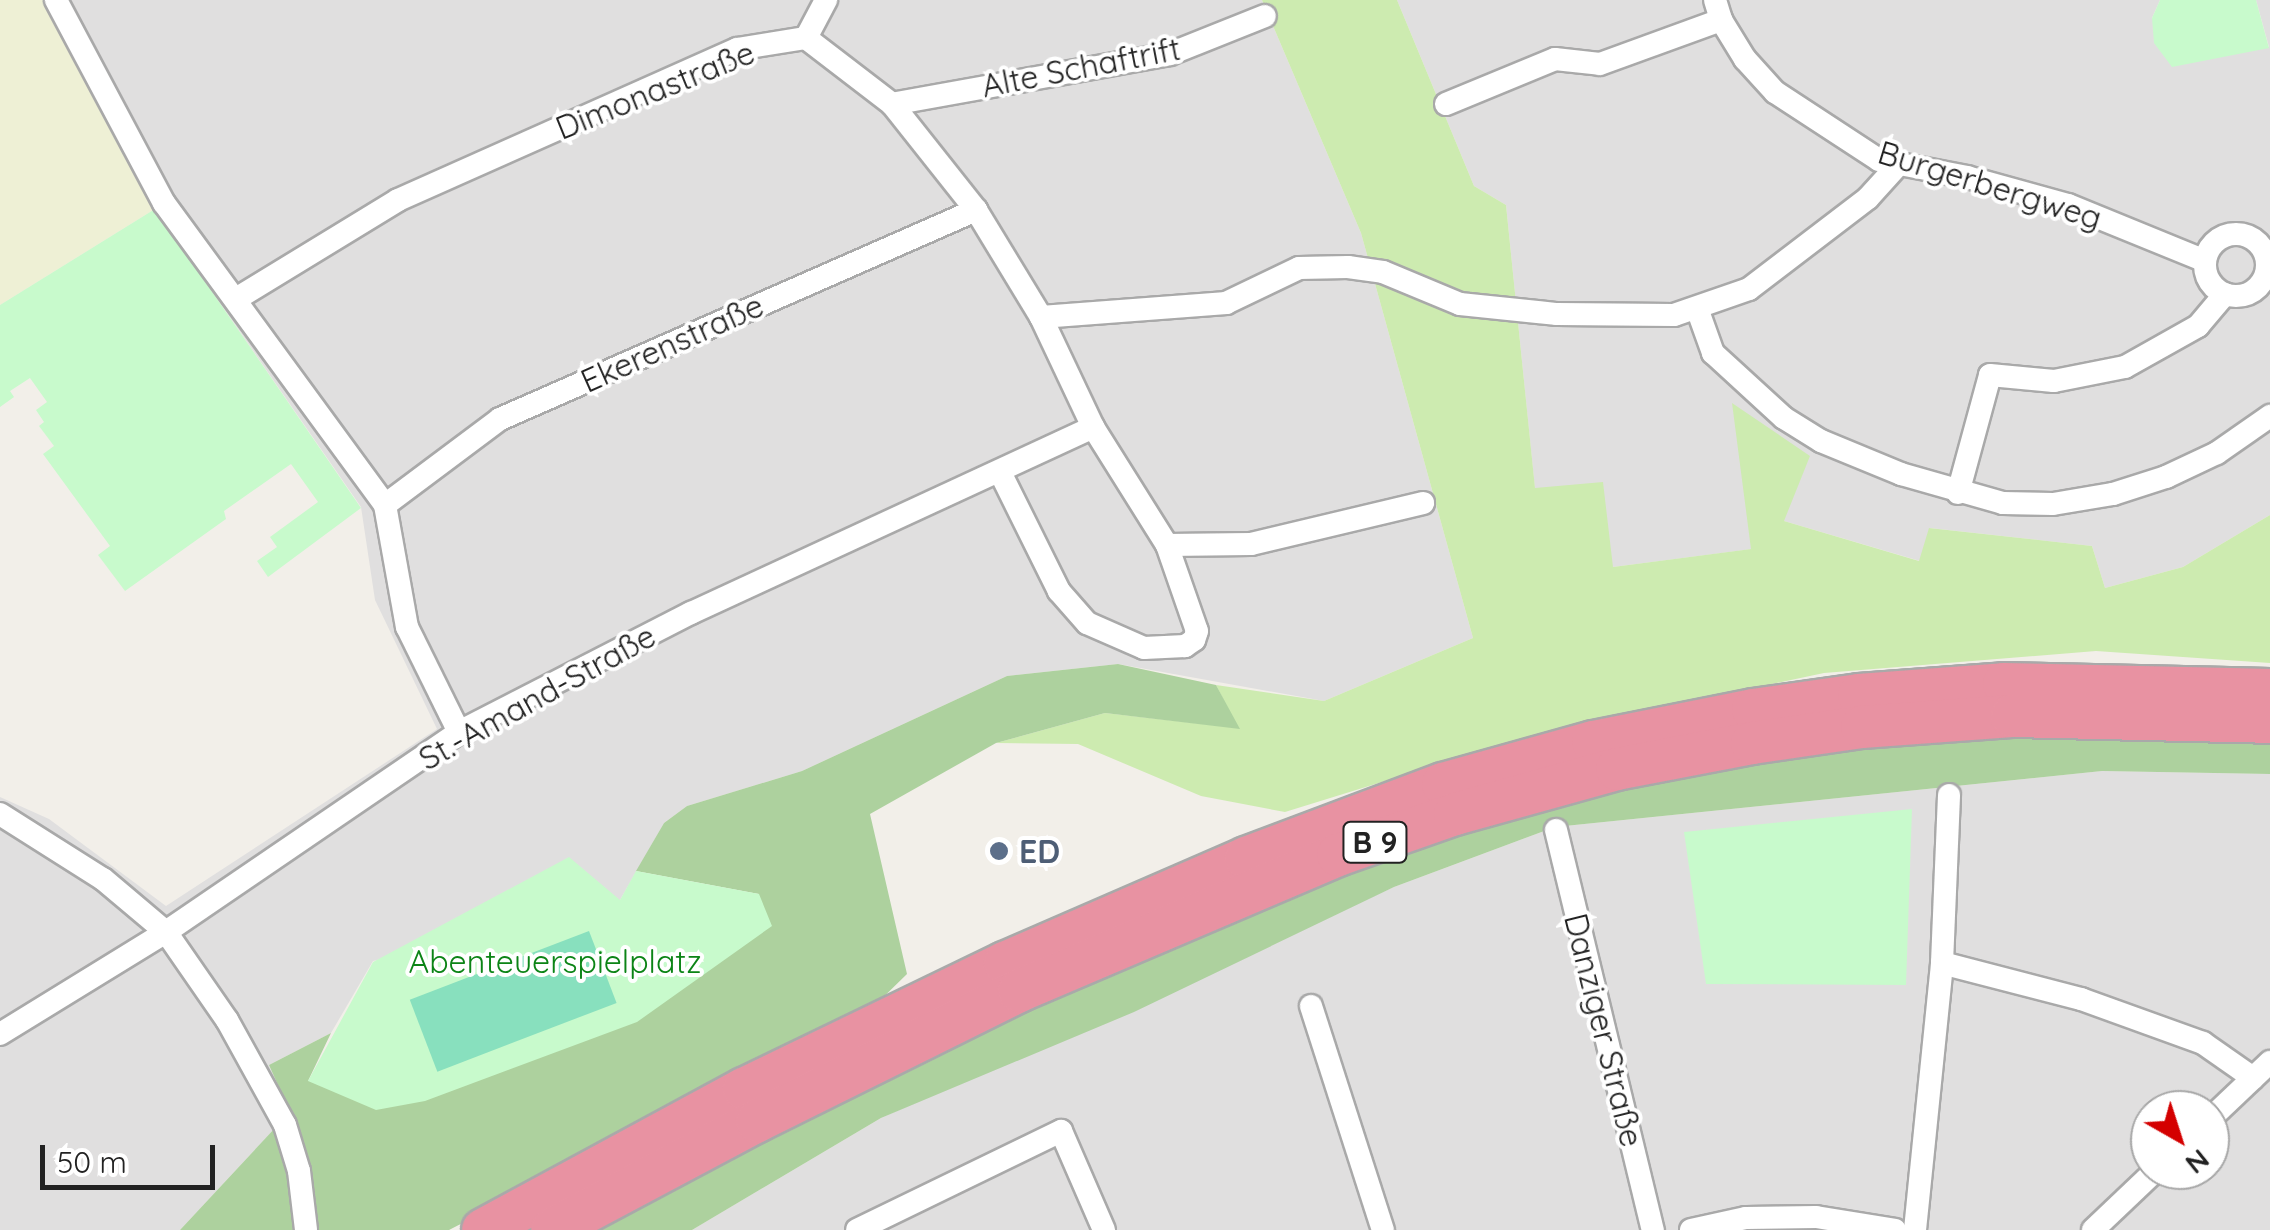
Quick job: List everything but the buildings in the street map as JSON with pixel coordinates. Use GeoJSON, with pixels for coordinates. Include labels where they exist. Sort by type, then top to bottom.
{"type":"FeatureCollection","features":[{"type":"Feature","properties":{"kind":"highway","name":"B 9"},"geometry":{"type":"LineString","coordinates":[[483,1230],[744,1089],[1005,964],[1278,845],[1443,784],[1593,742],[1753,710],[1859,695],[2004,684],[2270,690]]}},
{"type":"Feature","properties":{"kind":"highway","name":"B 9"},"geometry":{"type":"LineString","coordinates":[[552,1230],[757,1120],[1020,991],[1338,855],[1455,814],[1617,769],[1752,742],[1862,727],[2012,716],[2270,722]]}},
{"type":"Feature","properties":{"kind":"street"},"geometry":{"type":"LineString","coordinates":[[56,0],[164,203],[385,505],[407,627],[459,732]]}},
{"type":"Feature","properties":{"kind":"street"},"geometry":{"type":"LineString","coordinates":[[826,0],[806,38],[892,104],[976,210],[1041,317],[1093,427],[1167,546],[1197,631],[1194,640],[1185,646],[1144,648],[1087,623],[1059,590],[1000,472]]}},
{"type":"Feature","properties":{"kind":"street"},"geometry":{"type":"LineString","coordinates":[[1446,104],[1555,60],[1600,64],[1718,10]]}},
{"type":"Feature","properties":{"kind":"street","name":"Burgerbergweg"},"geometry":{"type":"LineString","coordinates":[[1718,10],[1745,59],[1775,92],[1879,160],[1968,177],[2068,206],[2205,261]]}},
{"type":"Feature","properties":{"kind":"street","name":"Alte Schaftrift"},"geometry":{"type":"LineString","coordinates":[[892,104],[1170,54],[1266,16]]}},
{"type":"Feature","properties":{"kind":"street","name":"Dimonastraße"},"geometry":{"type":"LineString","coordinates":[[236,299],[398,200],[737,49],[806,38]]}},
{"type":"Feature","properties":{"kind":"street"},"geometry":{"type":"LineString","coordinates":[[1041,317],[1226,303],[1299,268],[1383,272],[1460,304],[1638,318],[1698,311],[1749,289],[1868,198],[1898,165]]}},
{"type":"Feature","properties":{"kind":"street","name":"Ekerenstraße"},"geometry":{"type":"LineString","coordinates":[[385,505],[500,419],[976,210]]}},
{"type":"Feature","properties":{"kind":"street"},"geometry":{"type":"LineString","coordinates":[[2250,237],[2264,252],[2265,288],[2226,294],[2207,278],[2205,261],[2221,238],[2250,237]]}},
{"type":"Feature","properties":{"kind":"street"},"geometry":{"type":"LineString","coordinates":[[1958,493],[1990,375],[2054,381],[2125,367],[2198,326],[2226,294]]}},
{"type":"Feature","properties":{"kind":"street"},"geometry":{"type":"LineString","coordinates":[[1698,311],[1713,353],[1784,418],[1833,447],[1958,493],[2003,502],[2053,504],[2114,494],[2166,477],[2218,453],[2270,416]]}},
{"type":"Feature","properties":{"kind":"street","name":"St.-Amand-Straße"},"geometry":{"type":"LineString","coordinates":[[0,1034],[166,932],[459,732],[691,613],[1093,427]]}},
{"type":"Feature","properties":{"kind":"street"},"geometry":{"type":"LineString","coordinates":[[1167,546],[1250,544],[1423,503]]}},
{"type":"Feature","properties":{"kind":"street"},"geometry":{"type":"LineString","coordinates":[[1914,1230],[1942,963],[1949,794]]}},
{"type":"Feature","properties":{"kind":"street"},"geometry":{"type":"LineString","coordinates":[[0,814],[103,879],[166,932],[227,1020],[285,1125],[299,1171],[306,1230]]}},
{"type":"Feature","properties":{"kind":"street","name":"Danziger Straße"},"geometry":{"type":"LineString","coordinates":[[1556,830],[1652,1230]]}},
{"type":"Feature","properties":{"kind":"street"},"geometry":{"type":"LineString","coordinates":[[1942,963],[2081,1000],[2262,1070],[2230,1100]]}},
{"type":"Feature","properties":{"kind":"street"},"geometry":{"type":"LineString","coordinates":[[1310,1006],[1383,1230]]}},
{"type":"Feature","properties":{"kind":"street"},"geometry":{"type":"LineString","coordinates":[[856,1230],[1061,1130],[1104,1230]]}},
{"type":"Feature","properties":{"kind":"street"},"geometry":{"type":"LineString","coordinates":[[2093,1230],[2135,1190]]}},
{"type":"Feature","properties":{"kind":"street"},"geometry":{"type":"LineString","coordinates":[[1691,1230],[1746,1218],[1784,1223],[1816,1217],[1895,1230]]}},
{"type":"Feature","properties":{"kind":"shaded area"},"geometry":{"type":"Polygon","coordinates":[[[45,0],[1262,0],[1361,233],[1473,638],[1324,701],[1118,664],[1007,676],[802,771],[687,806],[664,823],[620,900],[373,961],[331,1033],[269,1065],[291,1111],[180,1230],[0,1230],[0,797],[49,819],[166,906],[437,729],[375,600],[361,507],[155,209],[45,0]]]}},
{"type":"Feature","properties":{"kind":"shaded area"},"geometry":{"type":"Polygon","coordinates":[[[1397,0],[2160,0],[2152,18],[2269,47],[2256,0],[2270,0],[2270,515],[2183,567],[2105,588],[2092,546],[1930,528],[1920,561],[1784,521],[1733,404],[1752,549],[1613,567],[1535,489],[1506,205],[1474,186],[1397,0]]]}},
{"type":"Feature","properties":{"kind":"shaded area"},"geometry":{"type":"Polygon","coordinates":[[[2102,771],[2270,774],[2270,1230],[692,1230],[881,1118],[1394,887],[1555,827],[2102,771]]]}},
{"type":"Feature","properties":{"kind":"green space"},"geometry":{"type":"Polygon","coordinates":[[[0,0],[45,0],[155,209],[0,305],[0,0]]]}},
{"type":"Feature","properties":{"kind":"green space"},"geometry":{"type":"Polygon","coordinates":[[[1262,0],[1397,0],[1474,186],[1506,205],[1535,488],[1603,482],[1613,567],[1751,549],[1732,403],[1810,456],[1784,521],[1919,561],[1929,528],[2092,546],[2105,588],[2183,567],[2270,515],[2270,663],[2096,651],[1824,673],[1537,734],[1285,812],[1201,796],[1078,744],[996,743],[1105,713],[1238,728],[1216,685],[1324,701],[1473,638],[1361,233],[1262,0]]]}},
{"type":"Feature","properties":{"kind":"green space"},"geometry":{"type":"Polygon","coordinates":[[[2160,0],[2256,0],[2269,48],[2172,67],[2154,43],[2152,18],[2160,0]]]}},
{"type":"Feature","properties":{"kind":"green space"},"geometry":{"type":"Polygon","coordinates":[[[155,209],[361,508],[268,577],[257,561],[277,547],[270,537],[318,502],[291,464],[224,511],[226,519],[125,591],[98,555],[110,546],[43,454],[54,446],[39,426],[44,422],[36,410],[47,402],[30,378],[10,391],[14,397],[0,407],[0,305],[155,209]]]}},
{"type":"Feature","properties":{"kind":"green space"},"geometry":{"type":"Polygon","coordinates":[[[1118,664],[1216,685],[1240,729],[1105,713],[996,743],[870,814],[907,974],[864,1016],[449,1230],[180,1230],[290,1112],[269,1065],[331,1033],[308,1081],[759,894],[636,871],[664,823],[687,806],[802,771],[1007,676],[1118,664]]]}},
{"type":"Feature","properties":{"kind":"green space"},"geometry":{"type":"Polygon","coordinates":[[[2270,733],[2270,774],[2102,771],[1555,827],[1394,887],[1134,1012],[881,1118],[692,1230],[581,1230],[859,1082],[1284,890],[1616,784],[1770,754],[1956,735],[2270,733]]]}},
{"type":"Feature","properties":{"kind":"green space"},"geometry":{"type":"Polygon","coordinates":[[[1912,809],[1906,985],[1706,984],[1684,832],[1912,809]]]}},
{"type":"Feature","properties":{"kind":"green space","name":"Abenteuerspielplatz"},"geometry":{"type":"Polygon","coordinates":[[[569,857],[620,900],[636,871],[759,894],[772,926],[637,1022],[425,1101],[376,1110],[308,1081],[373,962],[569,857]]]}},
{"type":"Feature","properties":{"kind":"green space"},"geometry":{"type":"Polygon","coordinates":[[[589,931],[617,1003],[437,1072],[410,1000],[589,931]]]}},
{"type":"Feature","properties":{"kind":"place","name":"ED"},"geometry":{"type":"Point","coordinates":[999,851]}}]}
